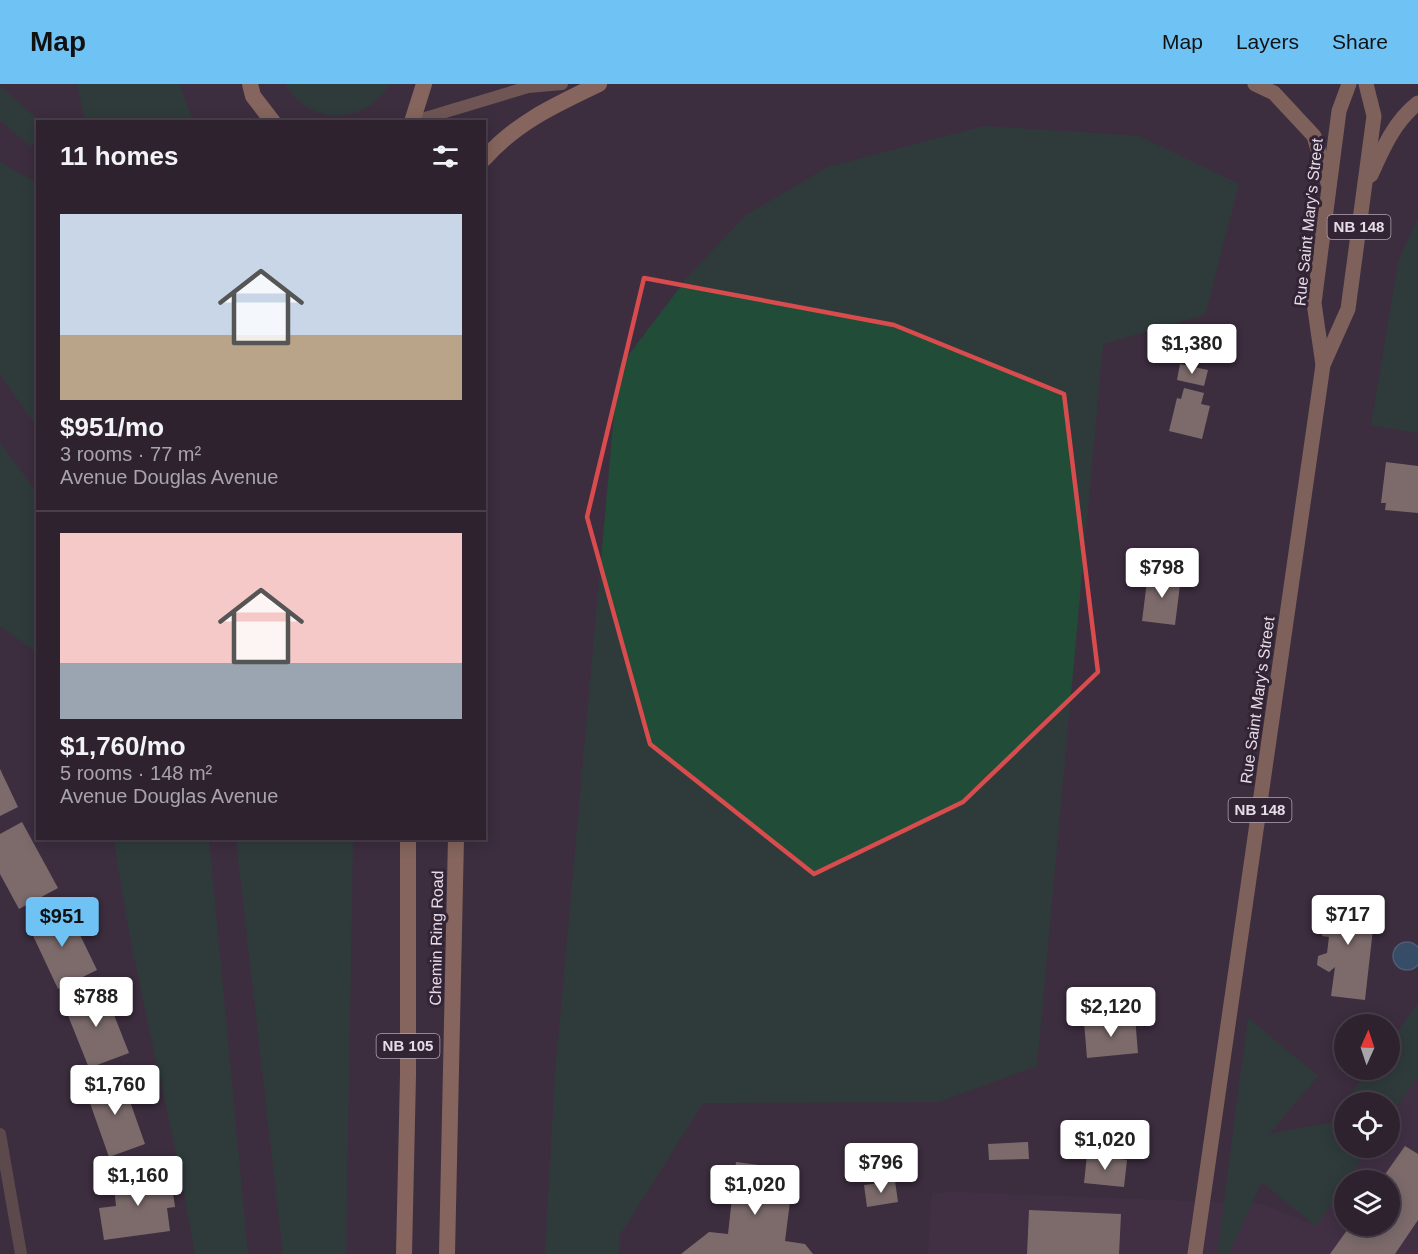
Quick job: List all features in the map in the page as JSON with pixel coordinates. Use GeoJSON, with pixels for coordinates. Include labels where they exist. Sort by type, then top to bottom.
{"type":"FeatureCollection","features":[{"type":"Feature","properties":{"kind":"highway"},"geometry":{"type":"LineString","coordinates":[[413,120],[424,84]]}},
{"type":"Feature","properties":{"kind":"highway"},"geometry":{"type":"LineString","coordinates":[[486,157],[506,135],[551,106],[598,84]]}},
{"type":"Feature","properties":{"kind":"highway"},"geometry":{"type":"LineString","coordinates":[[251,90],[264,120]]}},
{"type":"Feature","properties":{"kind":"highway"},"geometry":{"type":"LineString","coordinates":[[251,90],[272,120]]}},
{"type":"Feature","properties":{"kind":"highway","name":"Chemin Ring Road"},"geometry":{"type":"LineString","coordinates":[[404,1254],[408,1075],[408,840]]}},
{"type":"Feature","properties":{"kind":"highway","name":"Chemin Ring Road"},"geometry":{"type":"LineString","coordinates":[[447,1254],[456,840]]}},
{"type":"Feature","properties":{"kind":"main road"},"geometry":{"type":"LineString","coordinates":[[419,120],[528,87],[562,84]]}},
{"type":"Feature","properties":{"kind":"main road"},"geometry":{"type":"LineString","coordinates":[[1255,84],[1274,93],[1314,136],[1329,189]]}},
{"type":"Feature","properties":{"kind":"main road","name":"Rue Saint Mary's Street"},"geometry":{"type":"LineString","coordinates":[[1323,365],[1314,303],[1339,111],[1349,84]]}},
{"type":"Feature","properties":{"kind":"main road","name":"Rue Saint Mary's Street"},"geometry":{"type":"LineString","coordinates":[[1195,1254],[1323,365],[1348,309],[1374,116],[1366,84]]}},
{"type":"Feature","properties":{"kind":"main road"},"geometry":{"type":"LineString","coordinates":[[1364,192],[1386,140],[1407,112],[1418,103]]}},
{"type":"Feature","properties":{"kind":"street"},"geometry":{"type":"LineString","coordinates":[[0,1134],[21,1254]]}},
{"type":"Feature","properties":{"kind":"highlighted area"},"geometry":{"type":"Polygon","coordinates":[[[644,278],[894,325],[1064,394],[1098,672],[963,802],[814,874],[650,744],[587,517],[644,278]]]}},
{"type":"Feature","properties":{"kind":"shaded area"},"geometry":{"type":"Polygon","coordinates":[[[1418,1076],[1418,1254],[928,1254],[932,1193],[956,1192],[1260,1204],[1315,1225],[1334,1198],[1334,1236],[1400,1236],[1400,1170],[1354,1170],[1362,1158],[1400,1158],[1400,1103],[1418,1076]]]}},
{"type":"Feature","properties":{"kind":"green space"},"geometry":{"type":"Polygon","coordinates":[[[77,84],[179,84],[193,120],[85,120],[77,84]]]}},
{"type":"Feature","properties":{"kind":"green space"},"geometry":{"type":"Polygon","coordinates":[[[285,84],[389,84],[366,108],[352,114],[337,116],[322,114],[308,108],[285,84]]]}},
{"type":"Feature","properties":{"kind":"green space"},"geometry":{"type":"Polygon","coordinates":[[[0,86],[39,120],[36,120],[36,140],[30,146],[0,120],[0,86]]]}},
{"type":"Feature","properties":{"kind":"green space"},"geometry":{"type":"Polygon","coordinates":[[[984,126],[1139,136],[1239,184],[1205,315],[1103,344],[1037,1066],[938,1102],[703,1103],[620,1235],[619,1254],[545,1254],[555,1075],[618,369],[690,274],[746,215],[828,167],[984,126]]]}},
{"type":"Feature","properties":{"kind":"green space"},"geometry":{"type":"Polygon","coordinates":[[[0,162],[36,182],[36,426],[0,374],[0,162]]]}},
{"type":"Feature","properties":{"kind":"green space"},"geometry":{"type":"Polygon","coordinates":[[[1418,218],[1418,433],[1371,425],[1398,262],[1418,218]]]}},
{"type":"Feature","properties":{"kind":"green space"},"geometry":{"type":"Polygon","coordinates":[[[0,443],[36,492],[36,652],[0,626],[0,443]]]}},
{"type":"Feature","properties":{"kind":"green space"},"geometry":{"type":"Polygon","coordinates":[[[114,840],[209,840],[248,1254],[195,1254],[122,891],[114,840]]]}},
{"type":"Feature","properties":{"kind":"green space"},"geometry":{"type":"Polygon","coordinates":[[[236,840],[353,840],[346,1254],[283,1254],[236,840]]]}},
{"type":"Feature","properties":{"kind":"green space"},"geometry":{"type":"Polygon","coordinates":[[[1418,1004],[1418,1076],[1400,1103],[1400,1092],[1352,1092],[1362,1080],[1400,1080],[1400,1028],[1418,1004]]]}},
{"type":"Feature","properties":{"kind":"green space"},"geometry":{"type":"Polygon","coordinates":[[[1248,1018],[1318,1076],[1269,1134],[1330,1123],[1334,1118],[1334,1158],[1362,1158],[1354,1170],[1334,1170],[1334,1200],[1316,1226],[1262,1182],[1229,1254],[1217,1254],[1248,1018]]]}},
{"type":"Feature","properties":{"kind":"water"},"geometry":{"type":"Polygon","coordinates":[[[1407,942],[1417,946],[1419,963],[1417,966],[1407,970],[1397,966],[1393,956],[1397,946],[1407,942]]]}},
{"type":"Feature","properties":{"kind":"building"},"geometry":{"type":"Polygon","coordinates":[[[1180,364],[1208,370],[1204,386],[1177,380],[1180,364]]]}},
{"type":"Feature","properties":{"kind":"building"},"geometry":{"type":"Polygon","coordinates":[[[1184,388],[1204,393],[1201,404],[1210,406],[1202,439],[1169,431],[1177,398],[1181,399],[1184,388]]]}},
{"type":"Feature","properties":{"kind":"building"},"geometry":{"type":"Polygon","coordinates":[[[1386,462],[1418,466],[1418,513],[1385,510],[1386,503],[1381,503],[1386,462]]]}},
{"type":"Feature","properties":{"kind":"building"},"geometry":{"type":"Polygon","coordinates":[[[1148,573],[1181,577],[1175,625],[1142,621],[1148,573]]]}},
{"type":"Feature","properties":{"kind":"building"},"geometry":{"type":"Polygon","coordinates":[[[0,769],[18,807],[0,816],[0,769]]]}},
{"type":"Feature","properties":{"kind":"building"},"geometry":{"type":"Polygon","coordinates":[[[22,822],[58,888],[19,909],[0,874],[0,834],[22,822]]]}},
{"type":"Feature","properties":{"kind":"building"},"geometry":{"type":"Polygon","coordinates":[[[1341,898],[1376,902],[1365,1000],[1331,996],[1335,967],[1329,972],[1317,965],[1318,956],[1327,953],[1329,937],[1322,936],[1327,899],[1341,901],[1341,898]]]}},
{"type":"Feature","properties":{"kind":"building"},"geometry":{"type":"Polygon","coordinates":[[[66,906],[97,970],[58,989],[28,925],[66,906]]]}},
{"type":"Feature","properties":{"kind":"building"},"geometry":{"type":"Polygon","coordinates":[[[103,987],[129,1053],[89,1068],[63,1003],[103,987]]]}},
{"type":"Feature","properties":{"kind":"building"},"geometry":{"type":"Polygon","coordinates":[[[1135,1017],[1138,1053],[1087,1058],[1084,1022],[1135,1017]]]}},
{"type":"Feature","properties":{"kind":"building"},"geometry":{"type":"Polygon","coordinates":[[[121,1076],[145,1144],[109,1157],[85,1089],[121,1076]]]}},
{"type":"Feature","properties":{"kind":"building"},"geometry":{"type":"Polygon","coordinates":[[[1028,1142],[1029,1159],[989,1160],[988,1144],[1028,1142]]]}},
{"type":"Feature","properties":{"kind":"building"},"geometry":{"type":"Polygon","coordinates":[[[1405,1146],[1418,1154],[1418,1220],[1395,1254],[1330,1254],[1343,1236],[1400,1236],[1400,1170],[1388,1170],[1397,1158],[1400,1158],[1400,1153],[1405,1146]]]}},
{"type":"Feature","properties":{"kind":"building"},"geometry":{"type":"Polygon","coordinates":[[[1087,1155],[1127,1160],[1124,1187],[1084,1183],[1087,1155]]]}},
{"type":"Feature","properties":{"kind":"building"},"geometry":{"type":"Polygon","coordinates":[[[736,1162],[794,1170],[785,1241],[805,1244],[813,1254],[681,1254],[709,1232],[728,1234],[736,1162]]]}},
{"type":"Feature","properties":{"kind":"building"},"geometry":{"type":"Polygon","coordinates":[[[163,1171],[165,1186],[172,1185],[175,1207],[167,1208],[170,1231],[104,1240],[99,1208],[116,1206],[113,1178],[163,1171]]]}},
{"type":"Feature","properties":{"kind":"building"},"geometry":{"type":"Polygon","coordinates":[[[895,1181],[898,1202],[867,1207],[864,1185],[895,1181]]]}},
{"type":"Feature","properties":{"kind":"building"},"geometry":{"type":"Polygon","coordinates":[[[1029,1210],[1121,1214],[1119,1254],[1027,1254],[1029,1210]]]}}]}
